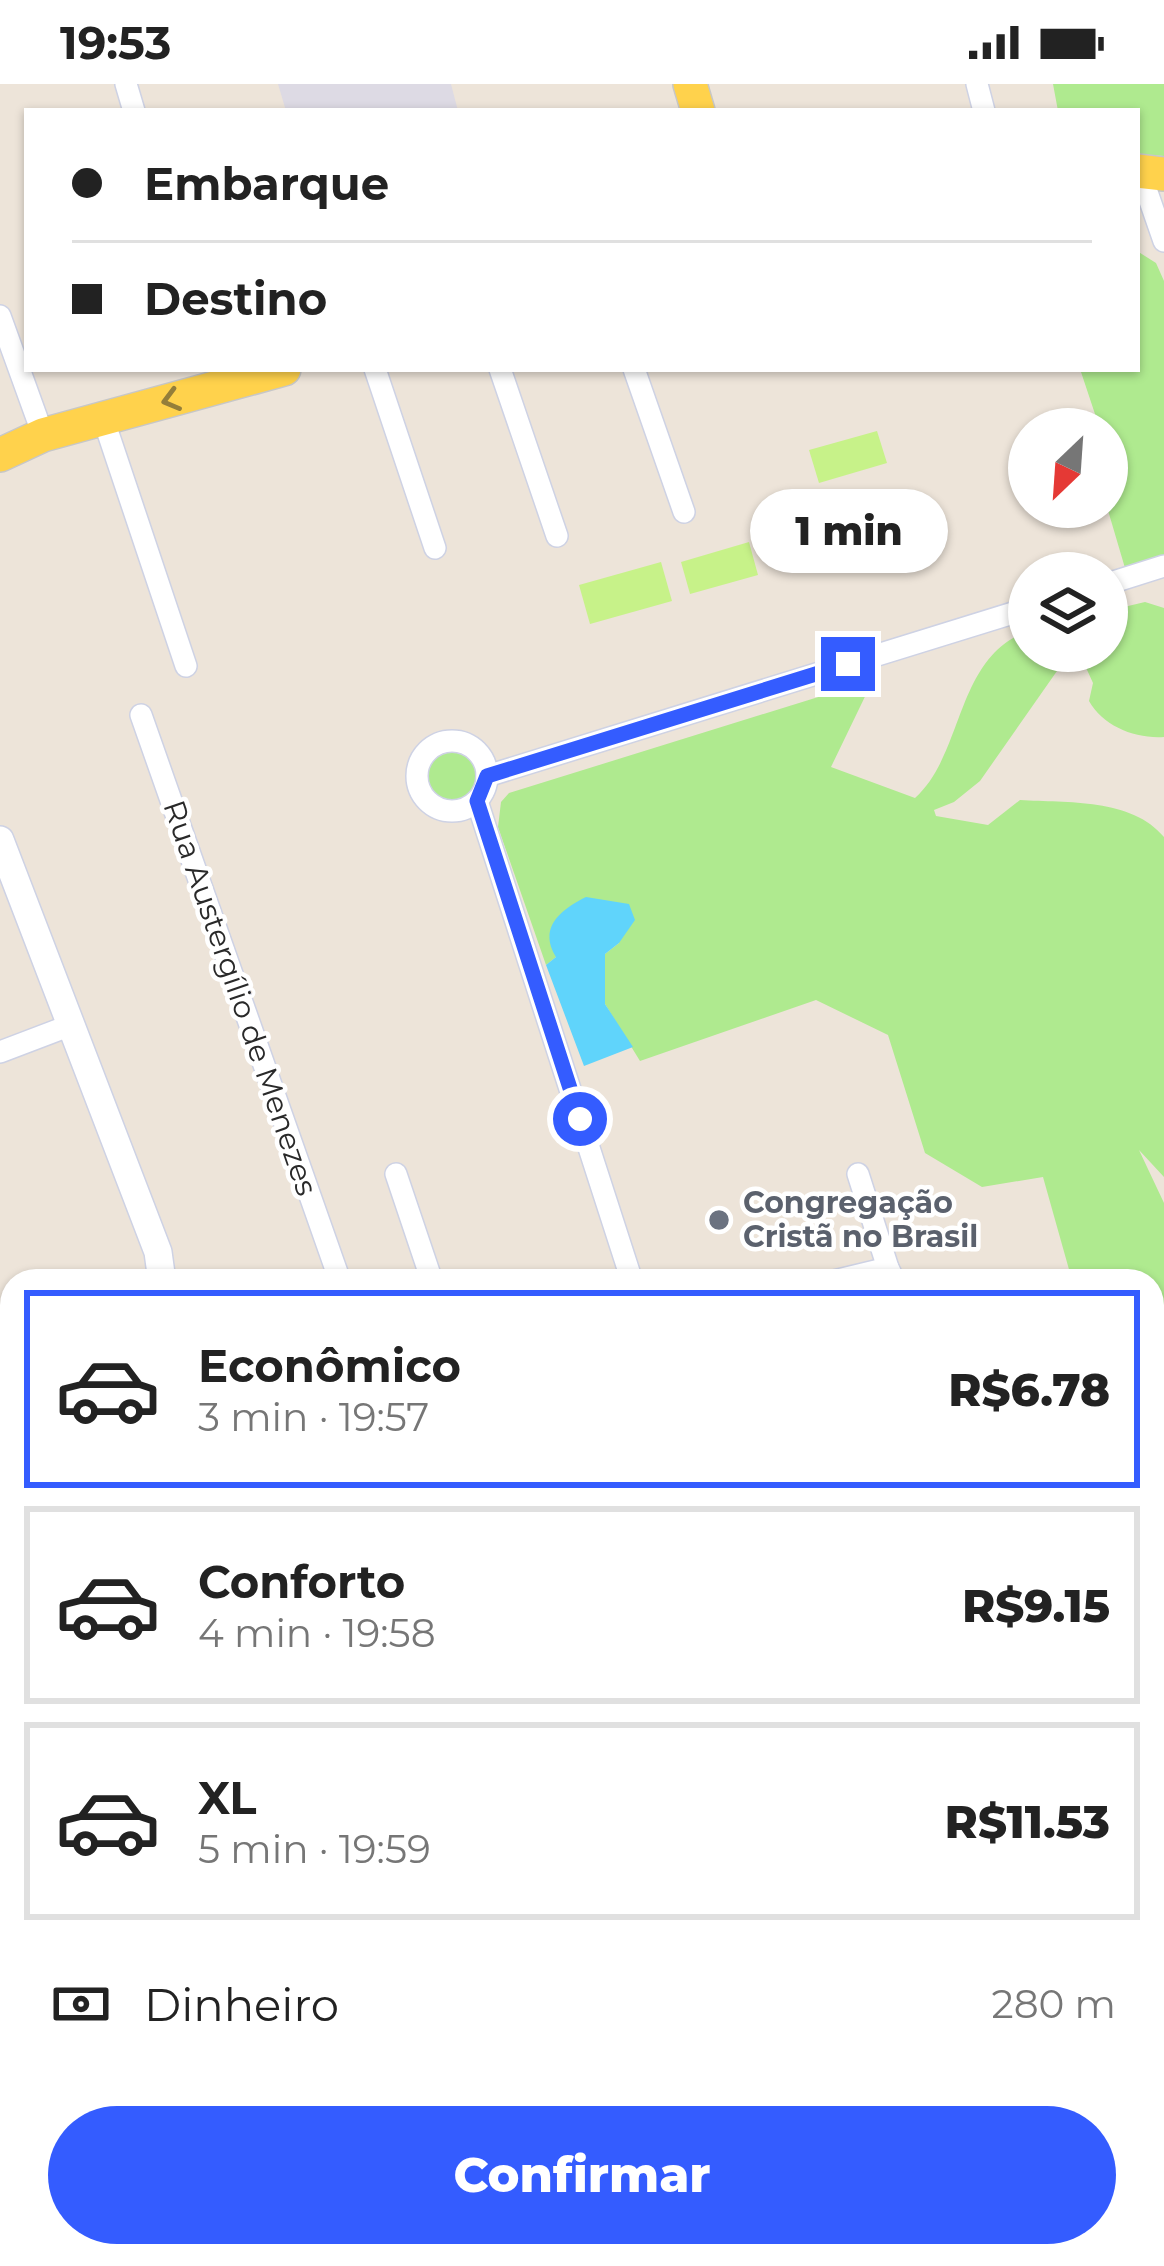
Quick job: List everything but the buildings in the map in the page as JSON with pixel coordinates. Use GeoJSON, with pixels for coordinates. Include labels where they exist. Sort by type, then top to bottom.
{"type":"FeatureCollection","features":[{"type":"Feature","properties":{"kind":"main road"},"geometry":{"type":"LineString","coordinates":[[0,454],[43,435],[216,378],[261,372]]}},
{"type":"Feature","properties":{"kind":"street"},"geometry":{"type":"LineString","coordinates":[[1147,172],[1164,241]]}},
{"type":"Feature","properties":{"kind":"street"},"geometry":{"type":"LineString","coordinates":[[0,316],[43,435]]}},
{"type":"Feature","properties":{"kind":"street"},"geometry":{"type":"LineString","coordinates":[[376,372],[435,548]]}},
{"type":"Feature","properties":{"kind":"street"},"geometry":{"type":"LineString","coordinates":[[501,372],[557,536]]}},
{"type":"Feature","properties":{"kind":"street"},"geometry":{"type":"LineString","coordinates":[[635,372],[684,512]]}},
{"type":"Feature","properties":{"kind":"street"},"geometry":{"type":"LineString","coordinates":[[103,418],[187,666]]}},
{"type":"Feature","properties":{"kind":"street"},"geometry":{"type":"LineString","coordinates":[[1128,577],[1164,566]]}},
{"type":"Feature","properties":{"kind":"street"},"geometry":{"type":"LineString","coordinates":[[487,776],[1008,615]]}},
{"type":"Feature","properties":{"kind":"street","name":"Rua Austergílio de Menezes"},"geometry":{"type":"LineString","coordinates":[[140,715],[336,1269]]}},
{"type":"Feature","properties":{"kind":"street"},"geometry":{"type":"LineString","coordinates":[[477,801],[456,811],[432,806],[418,787],[419,763],[434,745],[458,742],[478,754],[487,776],[477,801],[628,1269]]}},
{"type":"Feature","properties":{"kind":"street"},"geometry":{"type":"LineString","coordinates":[[0,840],[158,1252],[160,1269]]}},
{"type":"Feature","properties":{"kind":"street"},"geometry":{"type":"LineString","coordinates":[[0,1052],[71,1025]]}},
{"type":"Feature","properties":{"kind":"street"},"geometry":{"type":"LineString","coordinates":[[396,1174],[428,1269]]}},
{"type":"Feature","properties":{"kind":"street"},"geometry":{"type":"LineString","coordinates":[[858,1174],[889,1269]]}},
{"type":"Feature","properties":{"kind":"street"},"geometry":{"type":"LineString","coordinates":[[158,1252],[174,1269]]}},
{"type":"Feature","properties":{"kind":"shaded area"},"geometry":{"type":"Polygon","coordinates":[[[278,84],[451,84],[457,108],[285,108],[278,84]]]}},
{"type":"Feature","properties":{"kind":"green space"},"geometry":{"type":"Polygon","coordinates":[[[1053,84],[1164,84],[1164,156],[1140,154],[1140,108],[1057,108],[1053,84]]]}},
{"type":"Feature","properties":{"kind":"green space"},"geometry":{"type":"Polygon","coordinates":[[[1140,253],[1156,263],[1164,281],[1164,555],[1128,567],[1128,552],[1120,552],[1113,528],[1128,528],[1128,408],[1093,408],[1081,372],[1140,372],[1140,253]]]}},
{"type":"Feature","properties":{"kind":"green space"},"geometry":{"type":"Polygon","coordinates":[[[877,431],[887,463],[819,483],[809,450],[877,431]]]}},
{"type":"Feature","properties":{"kind":"green space"},"geometry":{"type":"Polygon","coordinates":[[[749,542],[758,575],[690,594],[681,562],[749,542]]]}},
{"type":"Feature","properties":{"kind":"green space"},"geometry":{"type":"Polygon","coordinates":[[[661,562],[672,601],[590,624],[579,585],[661,562]]]}},
{"type":"Feature","properties":{"kind":"green space"},"geometry":{"type":"Polygon","coordinates":[[[1145,602],[1164,608],[1164,737],[1131,733],[1111,724],[1089,701],[1093,683],[1088,672],[1128,672],[1128,606],[1145,602]]]}},
{"type":"Feature","properties":{"kind":"green space"},"geometry":{"type":"Polygon","coordinates":[[[1008,642],[1008,672],[1056,672],[980,781],[954,802],[934,810],[936,816],[988,825],[1020,800],[1078,803],[1135,815],[1164,837],[1164,1177],[1139,1150],[1164,1203],[1164,1269],[1069,1269],[1043,1177],[982,1187],[925,1153],[888,1035],[816,1000],[640,1061],[605,1004],[605,954],[619,943],[556,957],[546,965],[498,827],[501,802],[509,793],[873,680],[831,767],[915,798],[944,756],[987,661],[1008,642]]]}},
{"type":"Feature","properties":{"kind":"green space"},"geometry":{"type":"Polygon","coordinates":[[[451,746],[472,755],[481,776],[472,797],[451,806],[430,797],[421,776],[430,755],[451,746]]]}},
{"type":"Feature","properties":{"kind":"water"},"geometry":{"type":"Polygon","coordinates":[[[586,897],[629,904],[635,920],[605,954],[605,1004],[633,1047],[584,1066],[546,965],[556,957],[549,937],[554,921],[586,897]]]}},
{"type":"Feature","properties":{"kind":"place","name":"Congregação Cristã no Brasil"},"geometry":{"type":"Point","coordinates":[719,1220]}},
{"type":"Feature","properties":{"kind":"route"},"geometry":{"type":"LineString","coordinates":[[580,1119],[477,801],[487,776],[848,664]]}}]}
